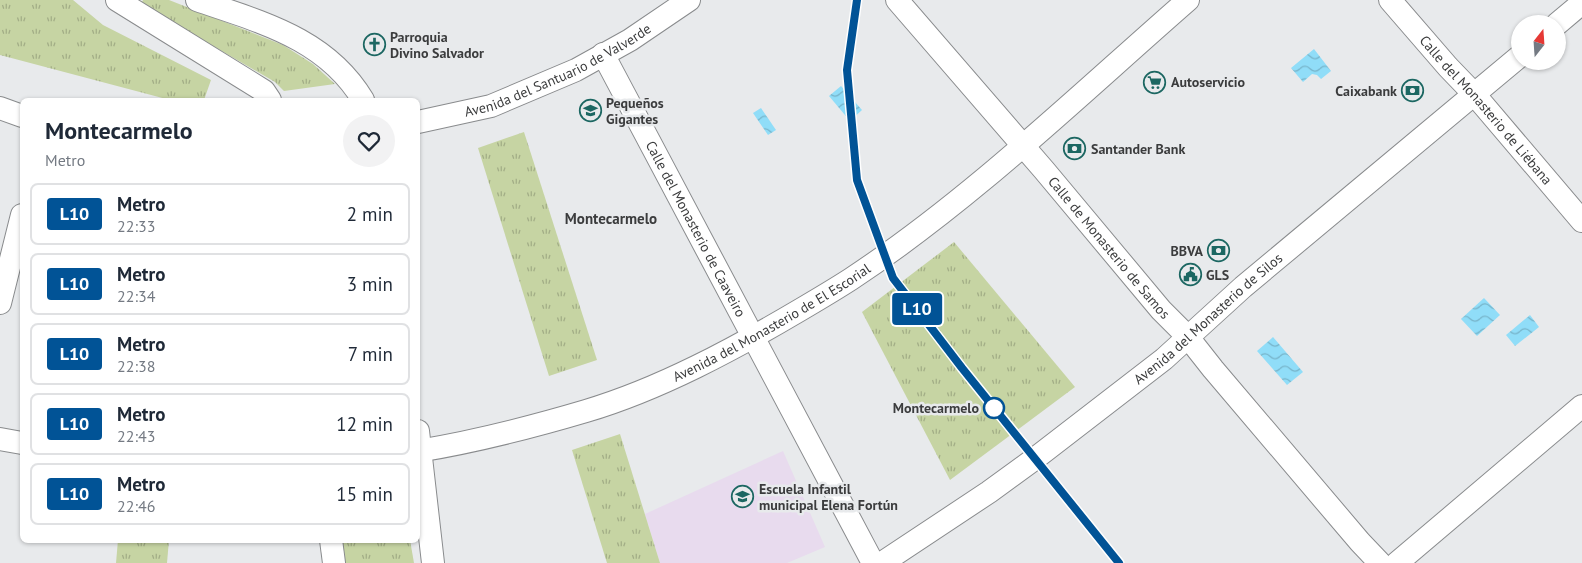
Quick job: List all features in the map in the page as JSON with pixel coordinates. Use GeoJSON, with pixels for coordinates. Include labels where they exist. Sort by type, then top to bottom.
{"type":"FeatureCollection","features":[{"type":"Feature","properties":{"kind":"street"},"geometry":{"type":"LineString","coordinates":[[117,0],[264,92],[268,98]]}},
{"type":"Feature","properties":{"kind":"street"},"geometry":{"type":"LineString","coordinates":[[197,0],[279,29],[303,41],[325,57],[355,87],[362,98]]}},
{"type":"Feature","properties":{"kind":"street","name":"Avenida del Santuario de Valverde"},"geometry":{"type":"LineString","coordinates":[[420,122],[491,106],[576,70],[630,40],[689,0]]}},
{"type":"Feature","properties":{"kind":"street","name":"Calle de Monasterio de Samos"},"geometry":{"type":"LineString","coordinates":[[898,0],[1161,310],[1188,336],[1213,369],[1380,563]]}},
{"type":"Feature","properties":{"kind":"street","name":"Avenida del Monasterio de El Escorial"},"geometry":{"type":"LineString","coordinates":[[420,444],[506,432],[587,411],[665,380],[753,338],[851,279],[937,216],[1023,146],[1188,0]]}},
{"type":"Feature","properties":{"kind":"street","name":"Calle del Monasterio de Liébana"},"geometry":{"type":"LineString","coordinates":[[1390,0],[1474,94],[1582,221]]}},
{"type":"Feature","properties":{"kind":"street"},"geometry":{"type":"LineString","coordinates":[[1566,16],[1582,3]]}},
{"type":"Feature","properties":{"kind":"street","name":"Calle del Monasterio de Caaveiro"},"geometry":{"type":"LineString","coordinates":[[603,54],[873,563]]}},
{"type":"Feature","properties":{"kind":"street","name":"Avenida del Monasterio de Silos"},"geometry":{"type":"LineString","coordinates":[[882,563],[989,492],[1164,359],[1243,287],[1511,63]]}},
{"type":"Feature","properties":{"kind":"street"},"geometry":{"type":"LineString","coordinates":[[0,108],[20,115]]}},
{"type":"Feature","properties":{"kind":"street"},"geometry":{"type":"LineString","coordinates":[[0,303],[20,223]]}},
{"type":"Feature","properties":{"kind":"street"},"geometry":{"type":"LineString","coordinates":[[1397,563],[1582,406]]}},
{"type":"Feature","properties":{"kind":"street"},"geometry":{"type":"LineString","coordinates":[[0,439],[20,443]]}},
{"type":"Feature","properties":{"kind":"street"},"geometry":{"type":"LineString","coordinates":[[420,460],[433,563]]}},
{"type":"Feature","properties":{"kind":"street"},"geometry":{"type":"LineString","coordinates":[[331,543],[334,563]]}},
{"type":"Feature","properties":{"kind":"shaded area","name":"Escuela Infantil municipal Elena Fortún"},"geometry":{"type":"Polygon","coordinates":[[[783,451],[825,547],[787,563],[660,563],[645,514],[783,451]]]}},
{"type":"Feature","properties":{"kind":"green space"},"geometry":{"type":"Polygon","coordinates":[[[0,0],[73,0],[103,25],[211,80],[205,98],[162,98],[0,55],[0,0]]]}},
{"type":"Feature","properties":{"kind":"green space"},"geometry":{"type":"Polygon","coordinates":[[[143,0],[169,0],[283,45],[313,64],[335,84],[284,91],[275,82],[141,4],[143,0]]]}},
{"type":"Feature","properties":{"kind":"green space"},"geometry":{"type":"Polygon","coordinates":[[[524,132],[597,360],[549,376],[478,148],[524,132]]]}},
{"type":"Feature","properties":{"kind":"green space"},"geometry":{"type":"Polygon","coordinates":[[[954,242],[1075,387],[950,480],[862,312],[954,242]]]}},
{"type":"Feature","properties":{"kind":"green space"},"geometry":{"type":"Polygon","coordinates":[[[620,434],[660,563],[607,563],[572,450],[620,434]]]}},
{"type":"Feature","properties":{"kind":"green space"},"geometry":{"type":"Polygon","coordinates":[[[118,543],[169,543],[167,563],[116,563],[118,543]]]}},
{"type":"Feature","properties":{"kind":"green space"},"geometry":{"type":"Polygon","coordinates":[[[342,543],[411,543],[414,563],[345,563],[342,543]]]}},
{"type":"Feature","properties":{"kind":"water"},"geometry":{"type":"Polygon","coordinates":[[[1314,49],[1331,71],[1321,79],[1317,75],[1312,74],[1303,82],[1291,68],[1314,49]]]}},
{"type":"Feature","properties":{"kind":"water"},"geometry":{"type":"Polygon","coordinates":[[[841,86],[862,110],[850,121],[829,96],[841,86]]]}},
{"type":"Feature","properties":{"kind":"water"},"geometry":{"type":"Polygon","coordinates":[[[761,108],[776,130],[768,135],[753,113],[761,108]]]}},
{"type":"Feature","properties":{"kind":"water"},"geometry":{"type":"Polygon","coordinates":[[[1484,298],[1500,315],[1477,336],[1461,319],[1484,298]]]}},
{"type":"Feature","properties":{"kind":"water"},"geometry":{"type":"Polygon","coordinates":[[[1530,315],[1539,327],[1515,346],[1506,335],[1530,315]]]}},
{"type":"Feature","properties":{"kind":"water"},"geometry":{"type":"Polygon","coordinates":[[[1273,337],[1303,372],[1287,385],[1257,351],[1273,337]]]}},
{"type":"Feature","properties":{"kind":"metro line","name":"L10"},"geometry":{"type":"LineString","coordinates":[[857,0],[847,70],[857,180],[893,278],[962,368],[1119,563]]}},
{"type":"Feature","properties":{"kind":"place","name":"Parroquia Divino Salvador"},"geometry":{"type":"Point","coordinates":[374,45]}},
{"type":"Feature","properties":{"kind":"place","name":"Autoservicio"},"geometry":{"type":"Point","coordinates":[1155,82]}},
{"type":"Feature","properties":{"kind":"place","name":"Caixabank"},"geometry":{"type":"Point","coordinates":[1413,91]}},
{"type":"Feature","properties":{"kind":"place","name":"Pequeños Gigantes"},"geometry":{"type":"Point","coordinates":[590,111]}},
{"type":"Feature","properties":{"kind":"place","name":"Santander Bank"},"geometry":{"type":"Point","coordinates":[1075,149]}},
{"type":"Feature","properties":{"kind":"place","name":"BBVA"},"geometry":{"type":"Point","coordinates":[1219,251]}},
{"type":"Feature","properties":{"kind":"place","name":"GLS"},"geometry":{"type":"Point","coordinates":[1190,275]}},
{"type":"Feature","properties":{"kind":"place","name":"Montecarmelo"},"geometry":{"type":"Point","coordinates":[994,408]}},
{"type":"Feature","properties":{"kind":"place","name":"Escuela Infantil municipal Elena Fortún"},"geometry":{"type":"Point","coordinates":[743,497]}},
{"type":"Feature","properties":{"kind":"district","name":"Montecarmelo"},"geometry":{"type":"Point","coordinates":[611,218]}}]}
